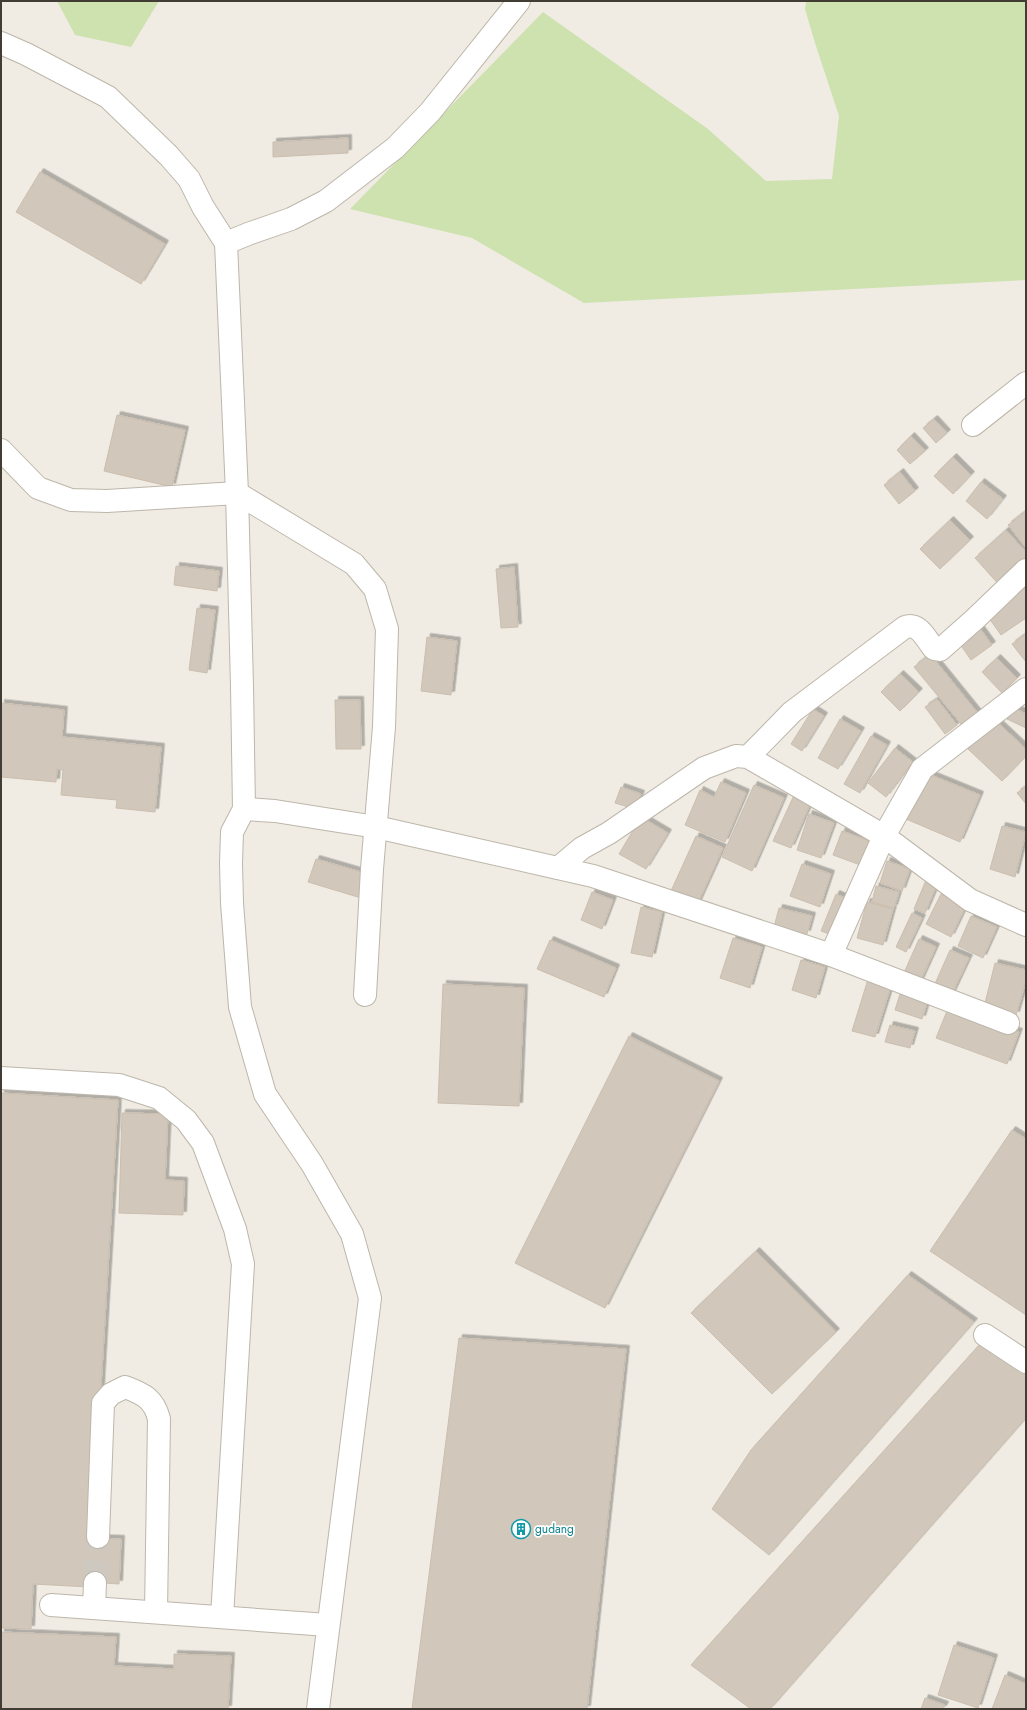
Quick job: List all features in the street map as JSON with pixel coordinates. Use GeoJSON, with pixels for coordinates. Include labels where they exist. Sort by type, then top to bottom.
{"type":"FeatureCollection","features":[{"type":"Feature","properties":{"kind":"street"},"geometry":{"type":"LineString","coordinates":[[226,243],[291,220],[326,201],[395,148],[430,112],[519,1]]}},
{"type":"Feature","properties":{"kind":"street"},"geometry":{"type":"LineString","coordinates":[[1,44],[26,54],[108,97],[190,178],[203,207],[226,243],[237,493],[242,686],[244,808],[232,832],[231,863],[232,903],[240,1007],[265,1094],[312,1164],[352,1234],[370,1298],[318,1709]]}},
{"type":"Feature","properties":{"kind":"street"},"geometry":{"type":"LineString","coordinates":[[973,425],[1026,384]]}},
{"type":"Feature","properties":{"kind":"street"},"geometry":{"type":"LineString","coordinates":[[1,450],[38,488],[71,500],[107,500],[237,493],[354,564],[375,589],[387,629],[384,727],[365,995]]}},
{"type":"Feature","properties":{"kind":"street"},"geometry":{"type":"LineString","coordinates":[[748,757],[792,712],[905,627],[916,627],[934,649],[940,650],[1026,570]]}},
{"type":"Feature","properties":{"kind":"street"},"geometry":{"type":"LineString","coordinates":[[831,955],[884,836],[922,769],[1026,689]]}},
{"type":"Feature","properties":{"kind":"street"},"geometry":{"type":"LineString","coordinates":[[558,868],[582,848],[609,833],[704,768],[736,756],[748,757],[884,836],[970,900],[1026,925]]}},
{"type":"Feature","properties":{"kind":"street"},"geometry":{"type":"LineString","coordinates":[[244,808],[275,811],[376,827],[593,876],[831,955],[1008,1023]]}},
{"type":"Feature","properties":{"kind":"street"},"geometry":{"type":"LineString","coordinates":[[1,1078],[119,1085],[159,1098],[186,1120],[203,1143],[235,1229],[243,1264],[222,1617]]}},
{"type":"Feature","properties":{"kind":"street"},"geometry":{"type":"LineString","coordinates":[[985,1335],[1026,1362]]}},
{"type":"Feature","properties":{"kind":"street"},"geometry":{"type":"LineString","coordinates":[[98,1537],[103,1403],[111,1394],[125,1387],[138,1391],[149,1399],[156,1408],[159,1419],[156,1612]]}},
{"type":"Feature","properties":{"kind":"street"},"geometry":{"type":"LineString","coordinates":[[94,1608],[95,1583]]}},
{"type":"Feature","properties":{"kind":"street"},"geometry":{"type":"LineString","coordinates":[[51,1605],[328,1625]]}},
{"type":"Feature","properties":{"kind":"green space"},"geometry":{"type":"Polygon","coordinates":[[[57,1],[159,1],[131,47],[75,35],[57,1]]]}},
{"type":"Feature","properties":{"kind":"green space"},"geometry":{"type":"Polygon","coordinates":[[[806,1],[1026,1],[1026,280],[584,303],[472,238],[350,209],[543,12],[708,129],[766,181],[832,179],[839,116],[805,9],[806,1]]]}},
{"type":"Feature","properties":{"kind":"building"},"geometry":{"type":"Polygon","coordinates":[[[348,138],[348,153],[273,157],[273,142],[348,138]]]}},
{"type":"Feature","properties":{"kind":"building"},"geometry":{"type":"Polygon","coordinates":[[[40,172],[165,244],[141,284],[16,212],[40,172]]]}},
{"type":"Feature","properties":{"kind":"building"},"geometry":{"type":"Polygon","coordinates":[[[117,415],[185,430],[172,487],[104,471],[117,415]]]}},
{"type":"Feature","properties":{"kind":"building"},"geometry":{"type":"Polygon","coordinates":[[[934,419],[947,433],[936,443],[923,428],[934,419]]]}},
{"type":"Feature","properties":{"kind":"building"},"geometry":{"type":"Polygon","coordinates":[[[911,436],[925,451],[910,464],[897,450],[911,436]]]}},
{"type":"Feature","properties":{"kind":"building"},"geometry":{"type":"Polygon","coordinates":[[[953,457],[971,475],[953,494],[934,476],[953,457]]]}},
{"type":"Feature","properties":{"kind":"building"},"geometry":{"type":"Polygon","coordinates":[[[900,472],[915,491],[899,504],[884,485],[900,472]]]}},
{"type":"Feature","properties":{"kind":"building"},"geometry":{"type":"Polygon","coordinates":[[[981,482],[1003,499],[987,519],[966,501],[981,482]]]}},
{"type":"Feature","properties":{"kind":"building"},"geometry":{"type":"Polygon","coordinates":[[[1026,511],[1026,548],[1008,525],[1026,511]]]}},
{"type":"Feature","properties":{"kind":"building"},"geometry":{"type":"Polygon","coordinates":[[[950,520],[970,540],[940,569],[920,549],[950,520]]]}},
{"type":"Feature","properties":{"kind":"building"},"geometry":{"type":"Polygon","coordinates":[[[1006,530],[1026,552],[1026,564],[1001,587],[975,558],[1006,530]]]}},
{"type":"Feature","properties":{"kind":"building"},"geometry":{"type":"Polygon","coordinates":[[[176,566],[219,571],[217,591],[174,585],[176,566]]]}},
{"type":"Feature","properties":{"kind":"building"},"geometry":{"type":"Polygon","coordinates":[[[514,567],[518,627],[501,628],[496,569],[514,567]]]}},
{"type":"Feature","properties":{"kind":"building"},"geometry":{"type":"Polygon","coordinates":[[[1024,587],[1026,590],[1026,618],[1001,635],[986,614],[1024,587]]]}},
{"type":"Feature","properties":{"kind":"building"},"geometry":{"type":"Polygon","coordinates":[[[197,608],[215,610],[207,673],[189,670],[197,608]]]}},
{"type":"Feature","properties":{"kind":"building"},"geometry":{"type":"Polygon","coordinates":[[[976,623],[992,645],[971,660],[955,637],[976,623]]]}},
{"type":"Feature","properties":{"kind":"building"},"geometry":{"type":"Polygon","coordinates":[[[1026,634],[1026,662],[1012,644],[1026,634]]]}},
{"type":"Feature","properties":{"kind":"building"},"geometry":{"type":"Polygon","coordinates":[[[427,637],[457,641],[451,695],[421,691],[427,637]]]}},
{"type":"Feature","properties":{"kind":"building"},"geometry":{"type":"Polygon","coordinates":[[[930,654],[981,717],[966,730],[914,667],[930,654]]]}},
{"type":"Feature","properties":{"kind":"building"},"geometry":{"type":"Polygon","coordinates":[[[997,658],[1017,678],[1002,693],[982,672],[997,658]]]}},
{"type":"Feature","properties":{"kind":"building"},"geometry":{"type":"Polygon","coordinates":[[[900,674],[919,692],[900,711],[881,692],[900,674]]]}},
{"type":"Feature","properties":{"kind":"building"},"geometry":{"type":"Polygon","coordinates":[[[937,699],[957,725],[945,734],[925,707],[937,699]]]}},
{"type":"Feature","properties":{"kind":"building"},"geometry":{"type":"Polygon","coordinates":[[[335,700],[360,700],[361,749],[336,749],[335,700]]]}},
{"type":"Feature","properties":{"kind":"building"},"geometry":{"type":"Polygon","coordinates":[[[1,703],[64,710],[62,737],[161,747],[155,812],[116,808],[117,800],[61,795],[63,770],[57,769],[56,782],[1,777],[1,703]]]}},
{"type":"Feature","properties":{"kind":"building"},"geometry":{"type":"Polygon","coordinates":[[[1013,707],[1026,714],[1026,728],[1007,719],[1013,707]]]}},
{"type":"Feature","properties":{"kind":"building"},"geometry":{"type":"Polygon","coordinates":[[[813,709],[824,716],[802,751],[791,744],[813,709]]]}},
{"type":"Feature","properties":{"kind":"building"},"geometry":{"type":"Polygon","coordinates":[[[840,719],[861,731],[838,769],[818,758],[840,719]]]}},
{"type":"Feature","properties":{"kind":"building"},"geometry":{"type":"Polygon","coordinates":[[[995,720],[1026,749],[1026,756],[1002,781],[968,749],[995,720]]]}},
{"type":"Feature","properties":{"kind":"building"},"geometry":{"type":"Polygon","coordinates":[[[871,736],[887,745],[860,793],[844,784],[871,736]]]}},
{"type":"Feature","properties":{"kind":"building"},"geometry":{"type":"Polygon","coordinates":[[[895,748],[913,762],[886,797],[868,783],[895,748]]]}},
{"type":"Feature","properties":{"kind":"building"},"geometry":{"type":"Polygon","coordinates":[[[926,773],[980,795],[960,842],[906,819],[926,773]]]}},
{"type":"Feature","properties":{"kind":"building"},"geometry":{"type":"Polygon","coordinates":[[[721,782],[746,793],[725,842],[685,825],[700,790],[714,797],[721,782]]]}},
{"type":"Feature","properties":{"kind":"building"},"geometry":{"type":"Polygon","coordinates":[[[754,785],[784,798],[752,871],[722,857],[754,785]]]}},
{"type":"Feature","properties":{"kind":"building"},"geometry":{"type":"Polygon","coordinates":[[[1026,786],[1026,804],[1017,793],[1026,786]]]}},
{"type":"Feature","properties":{"kind":"building"},"geometry":{"type":"Polygon","coordinates":[[[621,787],[641,794],[635,809],[615,803],[621,787]]]}},
{"type":"Feature","properties":{"kind":"building"},"geometry":{"type":"Polygon","coordinates":[[[795,793],[812,800],[791,848],[773,841],[795,793]]]}},
{"type":"Feature","properties":{"kind":"building"},"geometry":{"type":"Polygon","coordinates":[[[809,814],[834,823],[821,858],[797,850],[809,814]]]}},
{"type":"Feature","properties":{"kind":"building"},"geometry":{"type":"Polygon","coordinates":[[[641,817],[668,833],[646,869],[619,854],[641,817]]]}},
{"type":"Feature","properties":{"kind":"building"},"geometry":{"type":"Polygon","coordinates":[[[1002,826],[1026,832],[1015,877],[990,869],[1002,826]]]}},
{"type":"Feature","properties":{"kind":"building"},"geometry":{"type":"Polygon","coordinates":[[[842,831],[872,842],[863,866],[833,855],[842,831]]]}},
{"type":"Feature","properties":{"kind":"building"},"geometry":{"type":"Polygon","coordinates":[[[696,836],[723,848],[698,903],[671,891],[696,836]]]}},
{"type":"Feature","properties":{"kind":"building"},"geometry":{"type":"Polygon","coordinates":[[[316,859],[368,874],[361,898],[308,882],[316,859]]]}},
{"type":"Feature","properties":{"kind":"building"},"geometry":{"type":"Polygon","coordinates":[[[887,861],[910,869],[902,891],[880,883],[887,861]]]}},
{"type":"Feature","properties":{"kind":"building"},"geometry":{"type":"Polygon","coordinates":[[[802,864],[831,874],[820,907],[790,896],[802,864]]]}},
{"type":"Feature","properties":{"kind":"building"},"geometry":{"type":"Polygon","coordinates":[[[926,880],[937,885],[925,913],[914,909],[926,880]]]}},
{"type":"Feature","properties":{"kind":"building"},"geometry":{"type":"Polygon","coordinates":[[[876,886],[899,892],[894,908],[872,902],[876,886]]]}},
{"type":"Feature","properties":{"kind":"building"},"geometry":{"type":"Polygon","coordinates":[[[592,892],[613,900],[602,929],[581,920],[592,892]]]}},
{"type":"Feature","properties":{"kind":"building"},"geometry":{"type":"Polygon","coordinates":[[[836,894],[850,900],[835,936],[821,931],[836,894]]]}},
{"type":"Feature","properties":{"kind":"building"},"geometry":{"type":"Polygon","coordinates":[[[941,894],[966,906],[951,937],[926,924],[941,894]]]}},
{"type":"Feature","properties":{"kind":"building"},"geometry":{"type":"Polygon","coordinates":[[[867,902],[893,909],[883,945],[857,938],[867,902]]]}},
{"type":"Feature","properties":{"kind":"building"},"geometry":{"type":"Polygon","coordinates":[[[641,907],[662,912],[652,957],[631,953],[641,907]]]}},
{"type":"Feature","properties":{"kind":"building"},"geometry":{"type":"Polygon","coordinates":[[[779,908],[812,916],[807,934],[774,927],[779,908]]]}},
{"type":"Feature","properties":{"kind":"building"},"geometry":{"type":"Polygon","coordinates":[[[912,913],[922,918],[906,952],[896,947],[912,913]]]}},
{"type":"Feature","properties":{"kind":"building"},"geometry":{"type":"Polygon","coordinates":[[[971,916],[997,927],[983,958],[958,946],[971,916]]]}},
{"type":"Feature","properties":{"kind":"building"},"geometry":{"type":"Polygon","coordinates":[[[733,938],[762,947],[750,988],[720,978],[733,938]]]}},
{"type":"Feature","properties":{"kind":"building"},"geometry":{"type":"Polygon","coordinates":[[[919,939],[936,947],[920,982],[903,975],[919,939]]]}},
{"type":"Feature","properties":{"kind":"building"},"geometry":{"type":"Polygon","coordinates":[[[550,940],[616,968],[604,997],[537,969],[550,940]]]}},
{"type":"Feature","properties":{"kind":"building"},"geometry":{"type":"Polygon","coordinates":[[[950,950],[969,958],[952,994],[934,986],[950,950]]]}},
{"type":"Feature","properties":{"kind":"building"},"geometry":{"type":"Polygon","coordinates":[[[801,960],[825,967],[816,998],[792,990],[801,960]]]}},
{"type":"Feature","properties":{"kind":"building"},"geometry":{"type":"Polygon","coordinates":[[[995,963],[1026,970],[1026,981],[1016,1015],[985,1003],[995,963]]]}},
{"type":"Feature","properties":{"kind":"building"},"geometry":{"type":"Polygon","coordinates":[[[869,976],[892,983],[875,1037],[852,1031],[869,976]]]}},
{"type":"Feature","properties":{"kind":"building"},"geometry":{"type":"Polygon","coordinates":[[[443,984],[524,988],[519,1106],[438,1103],[443,984]]]}},
{"type":"Feature","properties":{"kind":"building"},"geometry":{"type":"Polygon","coordinates":[[[901,991],[928,1000],[922,1019],[895,1010],[901,991]]]}},
{"type":"Feature","properties":{"kind":"building"},"geometry":{"type":"Polygon","coordinates":[[[949,1006],[1019,1032],[1007,1064],[936,1038],[949,1006]]]}},
{"type":"Feature","properties":{"kind":"building"},"geometry":{"type":"Polygon","coordinates":[[[890,1025],[915,1031],[910,1048],[885,1042],[890,1025]]]}},
{"type":"Feature","properties":{"kind":"building"},"geometry":{"type":"Polygon","coordinates":[[[629,1036],[719,1081],[605,1308],[515,1263],[629,1036]]]}},
{"type":"Feature","properties":{"kind":"building"},"geometry":{"type":"Polygon","coordinates":[[[1,1093],[118,1100],[92,1538],[121,1539],[119,1584],[88,1582],[88,1587],[33,1584],[31,1629],[1,1628],[1,1093]]]}},
{"type":"Feature","properties":{"kind":"building"},"geometry":{"type":"Polygon","coordinates":[[[122,1113],[168,1114],[165,1180],[184,1181],[183,1215],[119,1213],[122,1113]]]}},
{"type":"Feature","properties":{"kind":"building"},"geometry":{"type":"Polygon","coordinates":[[[1012,1130],[1026,1139],[1026,1315],[930,1251],[1012,1130]]]}},
{"type":"Feature","properties":{"kind":"building"},"geometry":{"type":"Polygon","coordinates":[[[756,1251],[836,1332],[772,1394],[691,1313],[756,1251]]]}},
{"type":"Feature","properties":{"kind":"building"},"geometry":{"type":"Polygon","coordinates":[[[908,1275],[974,1322],[769,1555],[712,1509],[751,1450],[908,1275]]]}},
{"type":"Feature","properties":{"kind":"building","name":"gudang"},"geometry":{"type":"Polygon","coordinates":[[[459,1338],[626,1349],[587,1709],[412,1709],[459,1338]]]}},
{"type":"Feature","properties":{"kind":"building"},"geometry":{"type":"Polygon","coordinates":[[[981,1343],[1026,1373],[1026,1418],[770,1709],[751,1709],[691,1665],[981,1343]]]}},
{"type":"Feature","properties":{"kind":"building"},"geometry":{"type":"Polygon","coordinates":[[[1,1632],[116,1637],[114,1666],[174,1669],[174,1654],[231,1656],[228,1709],[1,1709],[1,1632]]]}},
{"type":"Feature","properties":{"kind":"building"},"geometry":{"type":"Polygon","coordinates":[[[954,1645],[994,1658],[978,1708],[938,1695],[954,1645]]]}},
{"type":"Feature","properties":{"kind":"building"},"geometry":{"type":"Polygon","coordinates":[[[1005,1675],[1026,1684],[1026,1709],[992,1709],[1005,1675]]]}},
{"type":"Feature","properties":{"kind":"building"},"geometry":{"type":"Polygon","coordinates":[[[925,1698],[945,1705],[943,1709],[921,1709],[925,1698]]]}},
{"type":"Feature","properties":{"kind":"tunnel"},"geometry":{"type":"LineString","coordinates":[[95,1583],[98,1537]]}},
{"type":"Feature","properties":{"kind":"place","name":"gudang"},"geometry":{"type":"Point","coordinates":[521,1529]}}]}
